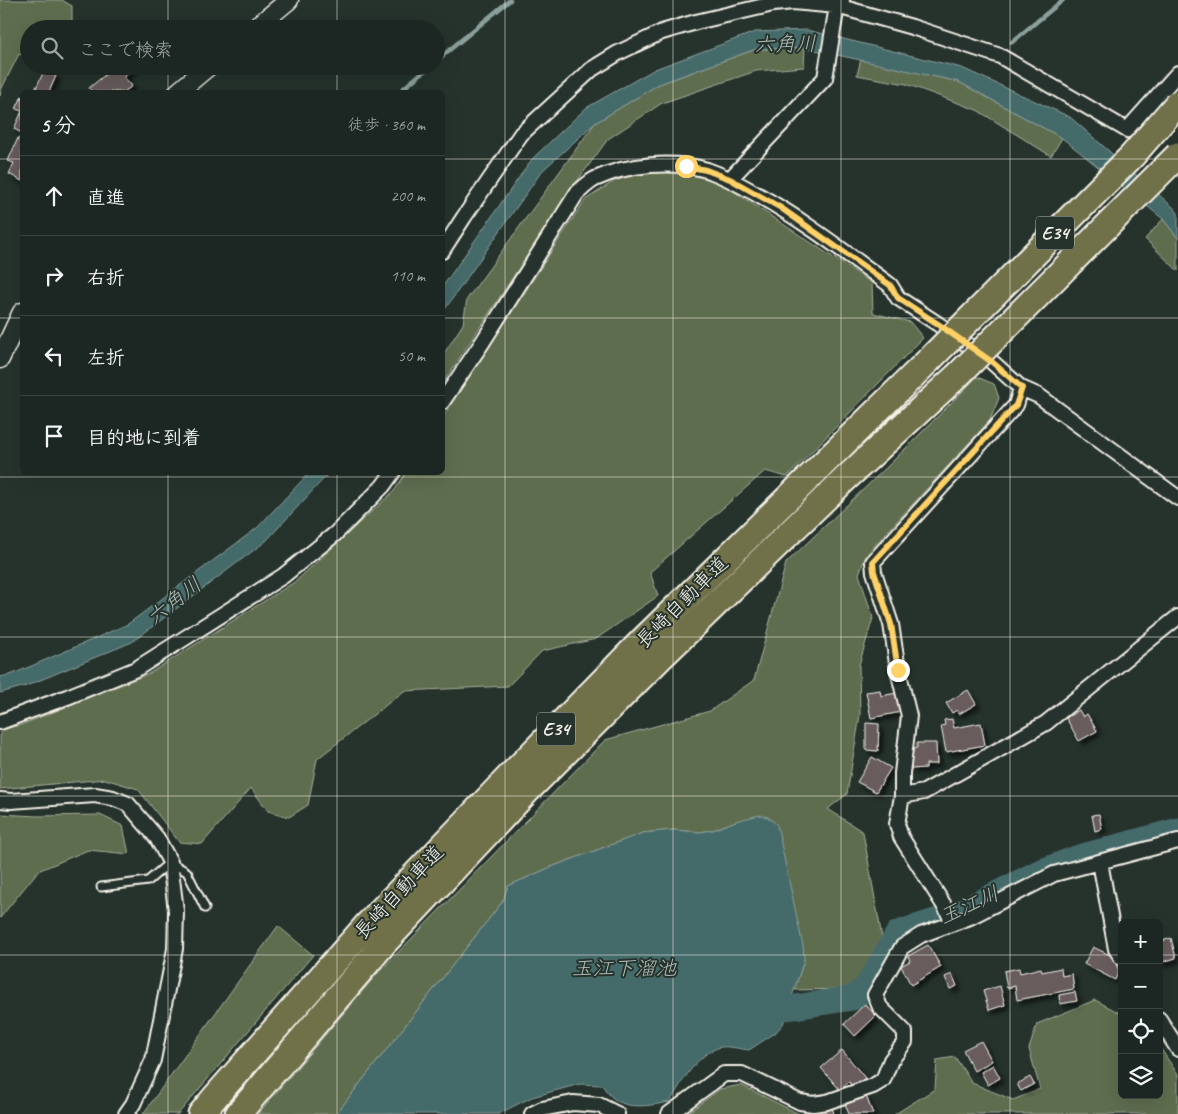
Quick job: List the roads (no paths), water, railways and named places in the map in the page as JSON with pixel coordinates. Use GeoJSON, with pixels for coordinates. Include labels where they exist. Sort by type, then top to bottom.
{"type":"FeatureCollection","features":[{"type":"Feature","properties":{"kind":"highway","name":"長崎自動車道"},"geometry":{"type":"LineString","coordinates":[[201,1114],[367,925],[510,776],[643,640],[929,360],[1132,156],[1178,104]]}},
{"type":"Feature","properties":{"kind":"highway","name":"長崎自動車道"},"geometry":{"type":"LineString","coordinates":[[238,1114],[385,942],[526,792],[845,479],[957,376],[1178,155]]}},
{"type":"Feature","properties":{"kind":"street"},"geometry":{"type":"LineString","coordinates":[[265,20],[289,0]]}},
{"type":"Feature","properties":{"kind":"street"},"geometry":{"type":"LineString","coordinates":[[445,246],[521,134],[592,68],[662,32],[696,22],[773,4],[793,2],[840,3],[1000,56],[1127,130],[1178,73]]}},
{"type":"Feature","properties":{"kind":"street"},"geometry":{"type":"LineString","coordinates":[[730,179],[824,78],[840,3]]}},
{"type":"Feature","properties":{"kind":"street"},"geometry":{"type":"LineString","coordinates":[[180,90],[198,75]]}},
{"type":"Feature","properties":{"kind":"street"},"geometry":{"type":"LineString","coordinates":[[445,398],[482,343],[577,193],[594,180],[639,166],[662,164],[686,166],[706,170],[730,179],[781,208],[890,285],[898,298],[992,362],[1022,388],[1039,396],[1178,498]]}},
{"type":"Feature","properties":{"kind":"street"},"geometry":{"type":"LineString","coordinates":[[0,358],[20,316]]}},
{"type":"Feature","properties":{"kind":"street"},"geometry":{"type":"LineString","coordinates":[[953,923],[947,910],[901,837],[898,824],[908,716],[891,624],[874,572],[873,562],[1016,405],[1022,388]]}},
{"type":"Feature","properties":{"kind":"street"},"geometry":{"type":"LineString","coordinates":[[0,722],[136,669],[284,576],[335,534],[383,486],[391,475]]}},
{"type":"Feature","properties":{"kind":"street"},"geometry":{"type":"LineString","coordinates":[[902,796],[924,792],[1046,723],[1178,618]]}},
{"type":"Feature","properties":{"kind":"street"},"geometry":{"type":"LineString","coordinates":[[0,800],[11,801],[95,795],[113,798],[128,804],[157,838],[170,862],[176,910],[175,949],[154,1060],[133,1104],[126,1114]]}},
{"type":"Feature","properties":{"kind":"street"},"geometry":{"type":"LineString","coordinates":[[669,1114],[724,1074],[742,1074],[800,1102],[813,1104],[827,1102],[873,1086],[883,1080],[891,1060],[905,1042],[905,1032],[880,1007],[875,995],[902,947],[921,935],[970,917],[1054,874],[1178,841]]}},
{"type":"Feature","properties":{"kind":"street"},"geometry":{"type":"LineString","coordinates":[[1100,862],[1118,952]]}},
{"type":"Feature","properties":{"kind":"street"},"geometry":{"type":"LineString","coordinates":[[1163,1025],[1178,1049]]}},
{"type":"Feature","properties":{"kind":"street"},"geometry":{"type":"LineString","coordinates":[[532,1114],[542,1109],[573,1103],[599,1105],[617,1114]]}},
{"type":"Feature","properties":{"kind":"lane"},"geometry":{"type":"LineString","coordinates":[[102,887],[148,881],[170,862],[187,872],[204,908]]}},
{"type":"Feature","properties":{"kind":"water","name":"六角川"},"geometry":{"type":"Polygon","coordinates":[[[807,30],[962,68],[1070,117],[1174,208],[1178,213],[1178,238],[1163,219],[1062,138],[959,82],[806,48],[756,49],[659,84],[595,123],[542,171],[445,309],[445,283],[532,159],[586,108],[655,69],[755,32],[807,30]]]}},
{"type":"Feature","properties":{"kind":"water","name":"六角川"},"geometry":{"type":"Polygon","coordinates":[[[307,475],[327,475],[266,541],[132,642],[26,686],[0,693],[0,677],[13,674],[128,624],[257,528],[307,475]]]}},
{"type":"Feature","properties":{"kind":"water","name":"玉江下溜池"},"geometry":{"type":"Polygon","coordinates":[[[759,815],[768,817],[777,825],[803,946],[804,960],[783,1024],[775,1033],[749,1050],[721,1047],[712,1050],[691,1069],[670,1102],[632,1106],[618,1101],[602,1085],[580,1084],[532,1097],[498,1114],[336,1114],[503,901],[508,886],[551,867],[643,833],[674,830],[699,832],[713,830],[759,815]]]}},
{"type":"Feature","properties":{"kind":"waterway"},"geometry":{"type":"LineString","coordinates":[[445,54],[510,0]]}},
{"type":"Feature","properties":{"kind":"waterway"},"geometry":{"type":"LineString","coordinates":[[1012,42],[1063,0]]}},
{"type":"Feature","properties":{"kind":"waterway"},"geometry":{"type":"LineString","coordinates":[[401,90],[419,75]]}},
{"type":"Feature","properties":{"kind":"waterway","name":"玉江川"},"geometry":{"type":"LineString","coordinates":[[788,1008],[853,998],[866,988],[898,933],[957,914],[1037,873],[1079,857],[1178,830]]}}]}
